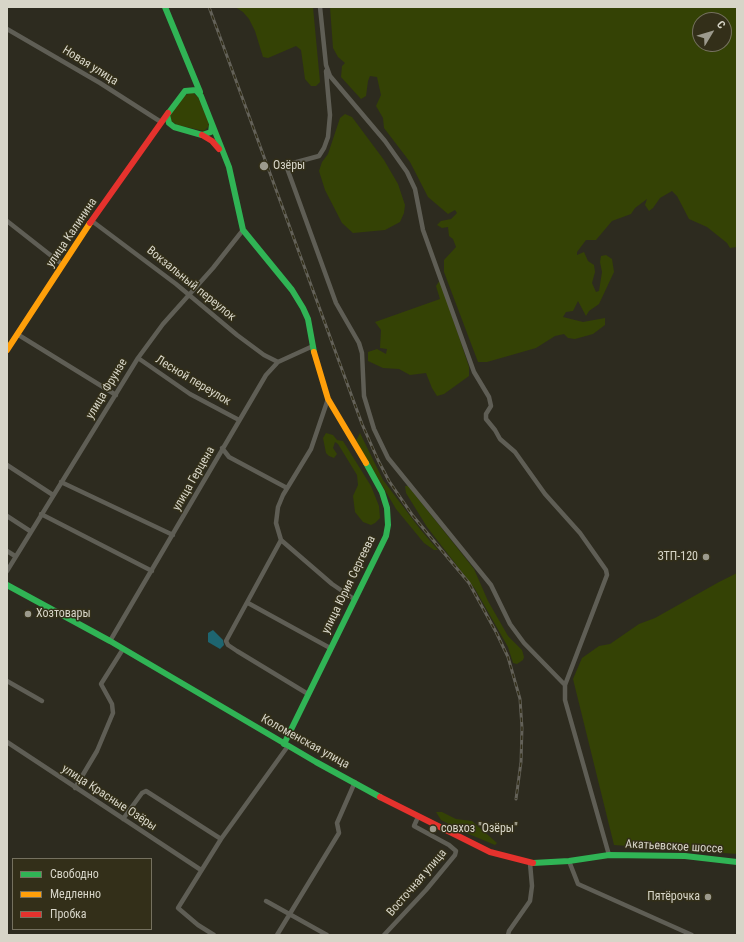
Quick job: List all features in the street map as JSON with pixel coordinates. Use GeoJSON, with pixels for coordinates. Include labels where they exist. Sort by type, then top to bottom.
{"type":"FeatureCollection","features":[{"type":"Feature","properties":{"kind":"street"},"geometry":{"type":"LineString","coordinates":[[165,7],[225,156],[237,198],[242,230]]}},
{"type":"Feature","properties":{"kind":"street"},"geometry":{"type":"LineString","coordinates":[[320,7],[330,115],[328,137],[319,156],[293,163],[288,168],[336,303],[359,343],[362,353],[364,396],[374,429],[388,458],[491,585],[510,624],[524,643],[565,685]]}},
{"type":"Feature","properties":{"kind":"street","name":"Новая улица"},"geometry":{"type":"LineString","coordinates":[[7,29],[100,83],[161,122]]}},
{"type":"Feature","properties":{"kind":"street"},"geometry":{"type":"LineString","coordinates":[[326,65],[336,84],[364,114],[407,172],[415,190],[423,230],[474,372],[489,397],[491,406],[486,414],[486,419],[492,425],[500,440],[515,452],[545,494],[580,533],[606,570],[607,575],[565,685],[565,700],[609,855]]}},
{"type":"Feature","properties":{"kind":"street","name":"улица Калинина"},"geometry":{"type":"LineString","coordinates":[[7,350],[92,220],[161,122],[185,91],[196,90],[201,96]]}},
{"type":"Feature","properties":{"kind":"street"},"geometry":{"type":"LineString","coordinates":[[169,112],[168,120],[174,127]]}},
{"type":"Feature","properties":{"kind":"street"},"geometry":{"type":"LineString","coordinates":[[156,129],[164,125],[202,135],[212,141],[225,156]]}},
{"type":"Feature","properties":{"kind":"street"},"geometry":{"type":"LineString","coordinates":[[202,135],[211,132],[212,126]]}},
{"type":"Feature","properties":{"kind":"street","name":"Вокзальный переулок"},"geometry":{"type":"LineString","coordinates":[[92,220],[176,284],[237,335],[264,355],[278,362]]}},
{"type":"Feature","properties":{"kind":"street"},"geometry":{"type":"LineString","coordinates":[[7,221],[63,265]]}},
{"type":"Feature","properties":{"kind":"street","name":"улица Фрунзе"},"geometry":{"type":"LineString","coordinates":[[7,571],[30,531],[138,358],[162,324],[213,268],[242,230]]}},
{"type":"Feature","properties":{"kind":"street","name":"улица Юрия Сергеева"},"geometry":{"type":"LineString","coordinates":[[214,935],[198,925],[178,908],[221,839],[286,745],[330,648],[386,536],[388,525],[387,508],[382,492],[373,473],[343,426],[328,399],[315,359],[308,319],[299,300],[242,230]]}},
{"type":"Feature","properties":{"kind":"street"},"geometry":{"type":"LineString","coordinates":[[17,334],[116,395]]}},
{"type":"Feature","properties":{"kind":"street","name":"улица Герцена"},"geometry":{"type":"LineString","coordinates":[[110,641],[266,374],[278,362],[313,346]]}},
{"type":"Feature","properties":{"kind":"street","name":"Лесной переулок"},"geometry":{"type":"LineString","coordinates":[[138,358],[190,394],[239,420]]}},
{"type":"Feature","properties":{"kind":"street"},"geometry":{"type":"LineString","coordinates":[[328,399],[311,449],[283,495],[276,515],[276,523],[281,540],[332,584],[354,599]]}},
{"type":"Feature","properties":{"kind":"street"},"geometry":{"type":"LineString","coordinates":[[222,448],[229,457],[287,488]]}},
{"type":"Feature","properties":{"kind":"street"},"geometry":{"type":"LineString","coordinates":[[7,465],[53,495]]}},
{"type":"Feature","properties":{"kind":"street"},"geometry":{"type":"LineString","coordinates":[[62,482],[173,535]]}},
{"type":"Feature","properties":{"kind":"street"},"geometry":{"type":"LineString","coordinates":[[41,514],[152,571]]}},
{"type":"Feature","properties":{"kind":"street"},"geometry":{"type":"LineString","coordinates":[[7,516],[30,531]]}},
{"type":"Feature","properties":{"kind":"street"},"geometry":{"type":"LineString","coordinates":[[281,540],[226,641],[228,645],[237,651],[308,694]]}},
{"type":"Feature","properties":{"kind":"street"},"geometry":{"type":"LineString","coordinates":[[7,551],[15,556]]}},
{"type":"Feature","properties":{"kind":"street","name":"Коломенская улица"},"geometry":{"type":"LineString","coordinates":[[7,585],[110,641],[286,745],[418,817],[490,852],[530,863],[568,861],[609,855]]}},
{"type":"Feature","properties":{"kind":"street"},"geometry":{"type":"LineString","coordinates":[[248,603],[330,648]]}},
{"type":"Feature","properties":{"kind":"street"},"geometry":{"type":"LineString","coordinates":[[75,788],[97,750],[113,713],[112,704],[101,684],[123,649]]}},
{"type":"Feature","properties":{"kind":"street"},"geometry":{"type":"LineString","coordinates":[[7,681],[42,701]]}},
{"type":"Feature","properties":{"kind":"street","name":"улица Красные Озёры"},"geometry":{"type":"LineString","coordinates":[[7,742],[201,870]]}},
{"type":"Feature","properties":{"kind":"street"},"geometry":{"type":"LineString","coordinates":[[277,935],[339,833],[337,823],[356,782]]}},
{"type":"Feature","properties":{"kind":"street"},"geometry":{"type":"LineString","coordinates":[[123,819],[142,793],[146,791],[221,839]]}},
{"type":"Feature","properties":{"kind":"street","name":"Восточная улица"},"geometry":{"type":"LineString","coordinates":[[384,935],[426,890],[455,855],[456,851],[449,845],[414,826],[418,817]]}},
{"type":"Feature","properties":{"kind":"street","name":"Акатьевское шоссе"},"geometry":{"type":"LineString","coordinates":[[609,855],[659,855],[737,862]]}},
{"type":"Feature","properties":{"kind":"street"},"geometry":{"type":"LineString","coordinates":[[568,861],[578,884],[692,935]]}},
{"type":"Feature","properties":{"kind":"street"},"geometry":{"type":"LineString","coordinates":[[508,935],[509,931],[530,901],[532,886],[530,863]]}},
{"type":"Feature","properties":{"kind":"street"},"geometry":{"type":"LineString","coordinates":[[266,901],[327,935]]}},
{"type":"Feature","properties":{"kind":"green space"},"geometry":{"type":"Polygon","coordinates":[[[235,7],[313,7],[320,82],[316,86],[311,86],[305,79],[301,50],[296,46],[268,58],[263,57],[255,31],[249,19],[243,12],[235,7]]]}},
{"type":"Feature","properties":{"kind":"green space"},"geometry":{"type":"Polygon","coordinates":[[[330,7],[737,7],[737,247],[730,248],[727,243],[707,227],[689,219],[677,196],[672,191],[660,198],[649,211],[645,205],[647,199],[635,208],[631,214],[612,221],[596,240],[586,240],[577,252],[577,255],[584,252],[588,261],[594,265],[595,272],[592,283],[596,292],[599,291],[602,272],[600,262],[601,256],[606,255],[612,259],[614,272],[599,304],[589,311],[586,316],[578,301],[573,311],[566,312],[563,317],[583,322],[605,318],[605,325],[593,334],[575,339],[568,338],[564,334],[555,336],[536,348],[487,362],[478,362],[444,272],[444,260],[456,247],[453,239],[449,236],[448,227],[442,228],[437,225],[441,221],[451,219],[457,213],[455,210],[448,214],[428,197],[410,162],[384,128],[383,118],[376,106],[381,95],[377,77],[370,76],[366,96],[361,99],[341,77],[342,66],[345,63],[338,57],[333,48],[330,7]]]}},
{"type":"Feature","properties":{"kind":"green space"},"geometry":{"type":"Polygon","coordinates":[[[192,92],[198,97],[208,121],[209,126],[204,131],[177,125],[170,120],[170,116],[182,97],[192,92]]]}},
{"type":"Feature","properties":{"kind":"green space"},"geometry":{"type":"Polygon","coordinates":[[[345,114],[352,117],[384,160],[398,184],[405,205],[404,213],[400,222],[385,230],[353,233],[342,223],[325,190],[319,171],[322,162],[328,154],[340,118],[345,114]]]}},
{"type":"Feature","properties":{"kind":"green space"},"geometry":{"type":"Polygon","coordinates":[[[440,280],[469,367],[469,376],[444,394],[437,396],[426,373],[410,375],[399,369],[383,368],[368,361],[368,352],[377,349],[386,354],[387,349],[380,348],[381,330],[375,322],[440,299],[436,286],[440,280]]]}},
{"type":"Feature","properties":{"kind":"green space"},"geometry":{"type":"Polygon","coordinates":[[[326,433],[333,435],[337,440],[343,441],[371,486],[379,506],[380,518],[375,523],[371,525],[363,522],[355,512],[353,496],[358,485],[357,475],[338,444],[335,442],[333,448],[337,454],[334,458],[326,453],[323,438],[326,433]]]}},
{"type":"Feature","properties":{"kind":"green space"},"geometry":{"type":"Polygon","coordinates":[[[360,433],[383,480],[438,550],[434,550],[424,543],[396,509],[356,441],[360,433]]]}},
{"type":"Feature","properties":{"kind":"green space"},"geometry":{"type":"Polygon","coordinates":[[[405,486],[408,486],[474,569],[488,601],[508,636],[522,650],[524,657],[523,660],[517,664],[513,663],[508,647],[475,589],[427,527],[406,493],[405,486]]]}},
{"type":"Feature","properties":{"kind":"green space"},"geometry":{"type":"Polygon","coordinates":[[[737,573],[737,854],[614,845],[573,679],[582,658],[599,646],[610,644],[639,624],[655,618],[737,573]]]}},
{"type":"Feature","properties":{"kind":"green space"},"geometry":{"type":"Polygon","coordinates":[[[436,812],[442,812],[456,819],[472,821],[497,843],[495,845],[464,832],[441,820],[436,812]]]}},
{"type":"Feature","properties":{"kind":"water"},"geometry":{"type":"Polygon","coordinates":[[[213,630],[223,640],[224,645],[220,649],[208,642],[208,633],[213,630]]]}},
{"type":"Feature","properties":{"kind":"railway"},"geometry":{"type":"LineString","coordinates":[[209,7],[362,424],[378,460],[389,481],[413,516],[469,583],[508,657],[520,699],[522,728],[521,762],[516,799]]}},
{"type":"Feature","properties":{"kind":"traffic: fast"},"geometry":{"type":"LineString","coordinates":[[165,7],[200,92]]}},
{"type":"Feature","properties":{"kind":"traffic: fast"},"geometry":{"type":"LineString","coordinates":[[212,125],[211,132],[202,135],[174,127],[169,123],[167,115],[185,91],[196,90],[201,96],[229,167],[243,230],[292,290],[303,308],[308,319],[314,352]]}},
{"type":"Feature","properties":{"kind":"traffic: fast"},"geometry":{"type":"LineString","coordinates":[[284,744],[386,536],[388,525],[387,508],[382,492],[366,463]]}},
{"type":"Feature","properties":{"kind":"traffic: fast"},"geometry":{"type":"LineString","coordinates":[[7,585],[110,641],[316,762],[380,797]]}},
{"type":"Feature","properties":{"kind":"traffic: fast"},"geometry":{"type":"LineString","coordinates":[[533,863],[569,861],[609,855],[685,856],[737,862]]}},
{"type":"Feature","properties":{"kind":"traffic: slow"},"geometry":{"type":"LineString","coordinates":[[7,350],[90,223]]}},
{"type":"Feature","properties":{"kind":"traffic: slow"},"geometry":{"type":"LineString","coordinates":[[314,352],[328,399],[366,463]]}},
{"type":"Feature","properties":{"kind":"traffic: jam"},"geometry":{"type":"LineString","coordinates":[[90,223],[168,113]]}},
{"type":"Feature","properties":{"kind":"traffic: jam"},"geometry":{"type":"LineString","coordinates":[[202,135],[212,141],[219,149]]}},
{"type":"Feature","properties":{"kind":"traffic: jam"},"geometry":{"type":"LineString","coordinates":[[380,797],[490,852],[533,863]]}},
{"type":"Feature","properties":{"kind":"place","name":"Озёры"},"geometry":{"type":"Point","coordinates":[264,166]}},
{"type":"Feature","properties":{"kind":"place","name":"ЗТП-120"},"geometry":{"type":"Point","coordinates":[706,557]}},
{"type":"Feature","properties":{"kind":"place","name":"Хозтовары"},"geometry":{"type":"Point","coordinates":[28,614]}},
{"type":"Feature","properties":{"kind":"place","name":"совхоз \"Озёры\""},"geometry":{"type":"Point","coordinates":[433,829]}},
{"type":"Feature","properties":{"kind":"place","name":"Пятёрочка"},"geometry":{"type":"Point","coordinates":[708,897]}}]}
